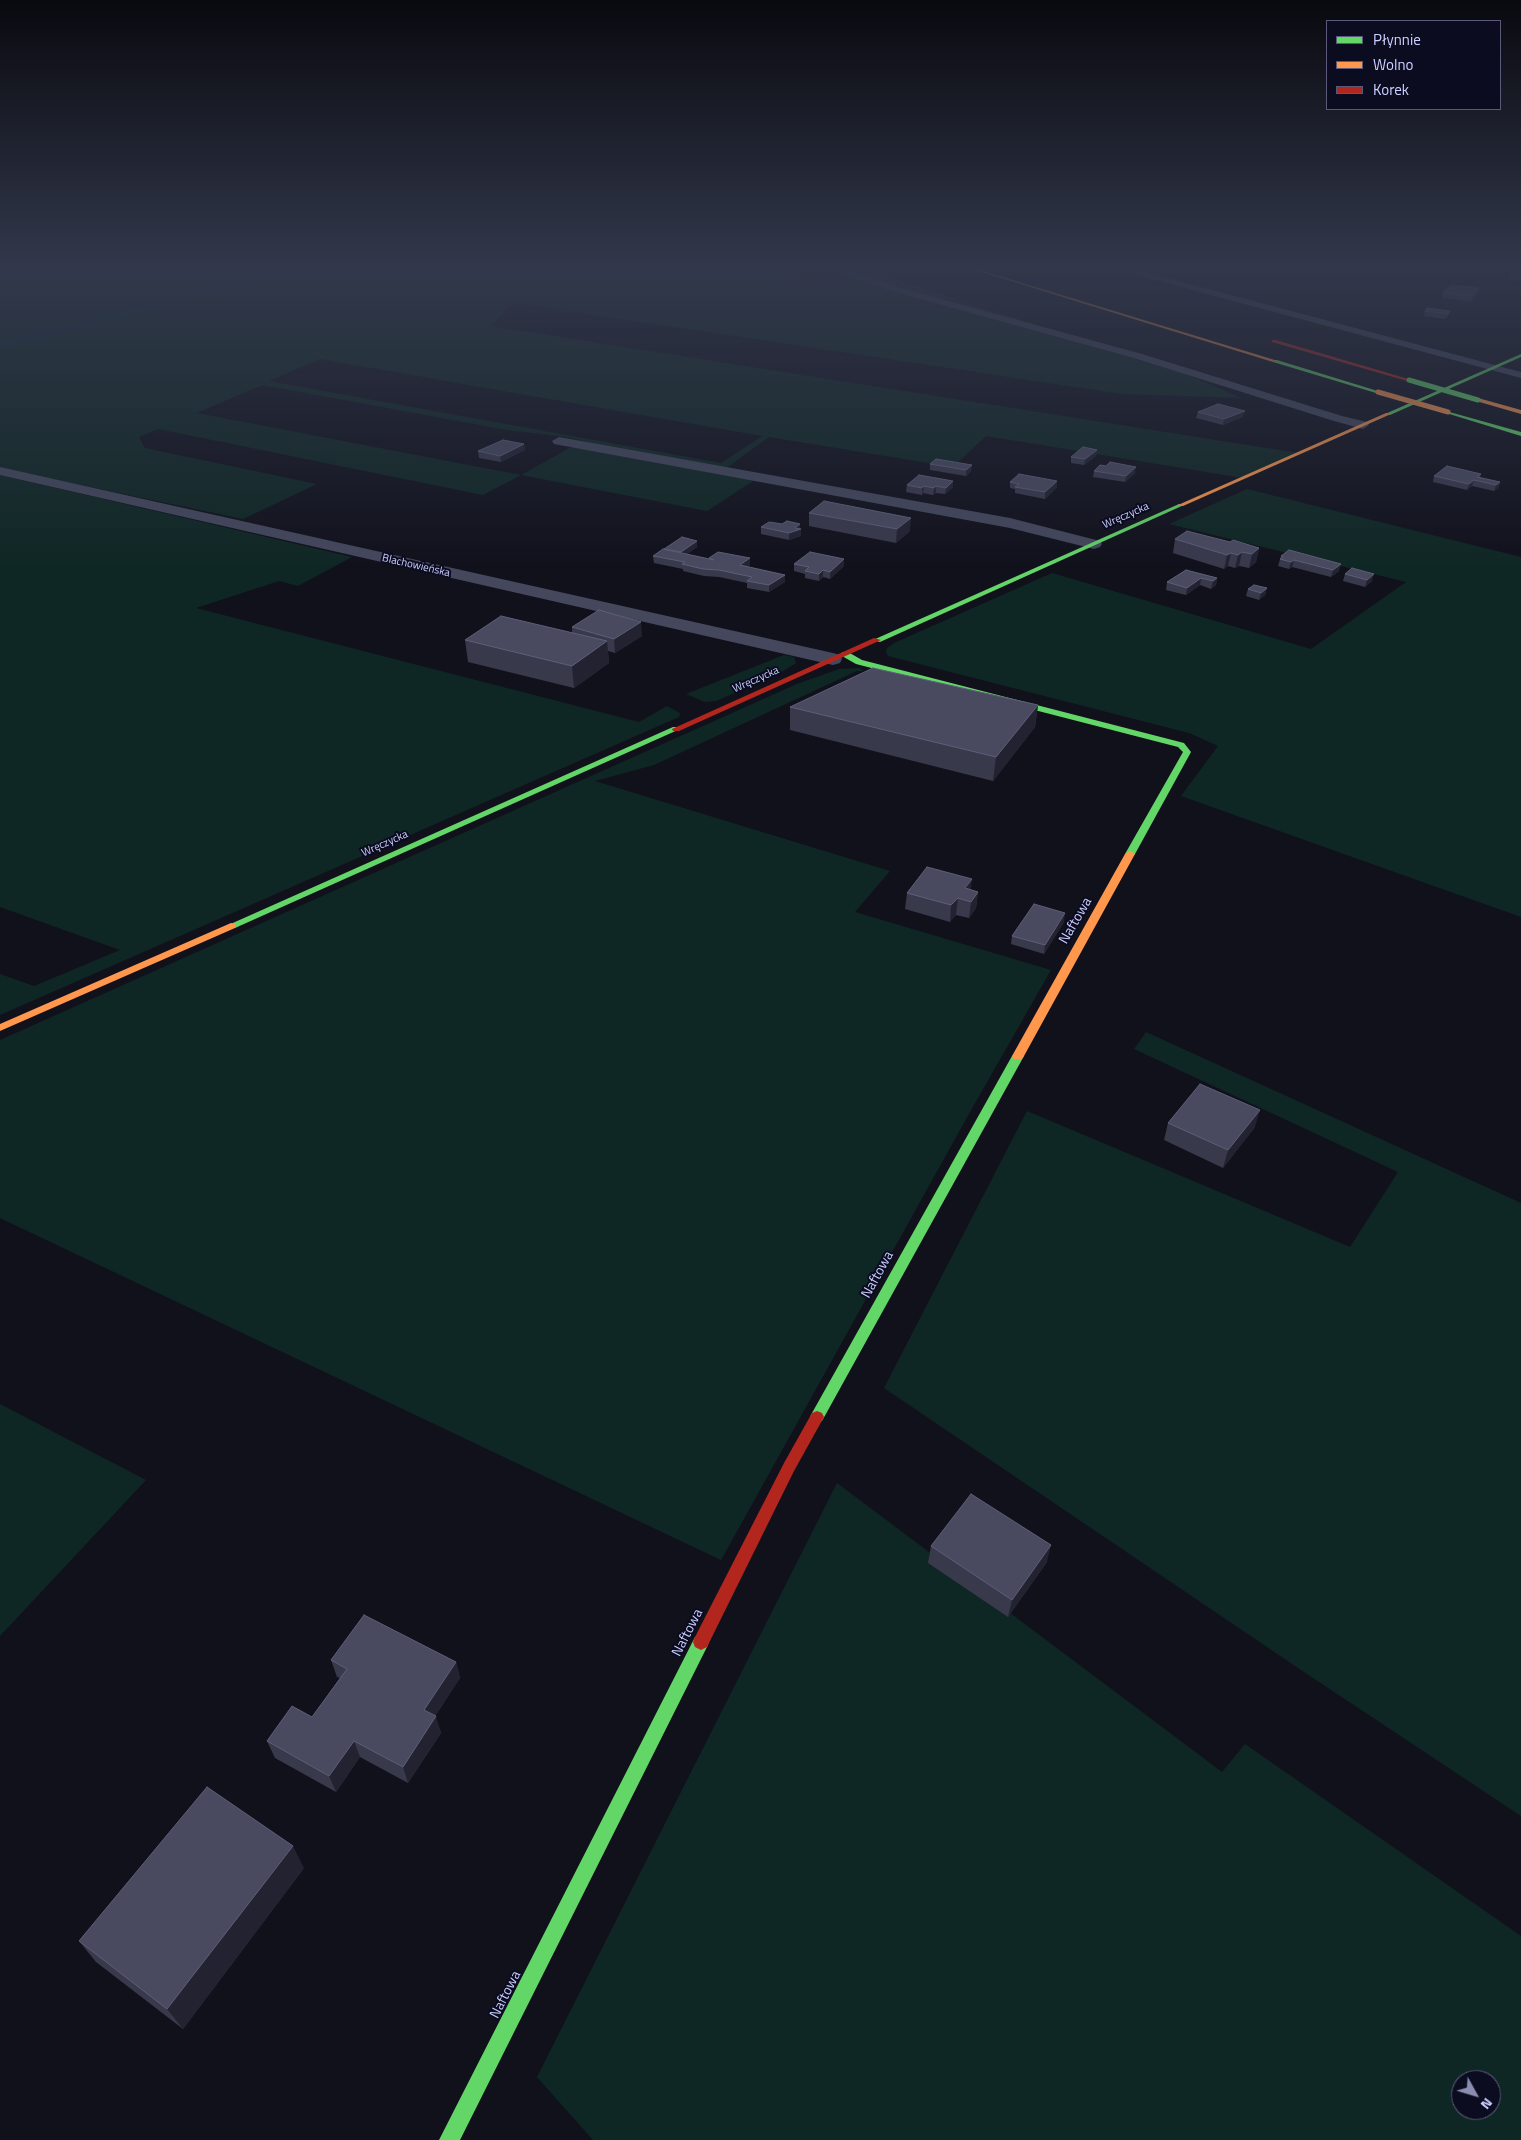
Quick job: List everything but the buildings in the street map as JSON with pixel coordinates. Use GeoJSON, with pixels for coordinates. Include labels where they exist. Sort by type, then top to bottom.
{"type":"FeatureCollection","features":[{"type":"Feature","properties":{"kind":"main road"},"geometry":{"type":"LineString","coordinates":[[1305,370],[1521,434]]}},
{"type":"Feature","properties":{"kind":"main road"},"geometry":{"type":"LineString","coordinates":[[1375,370],[1521,412]]}},
{"type":"Feature","properties":{"kind":"main road","name":"Wręczycka"},"geometry":{"type":"LineString","coordinates":[[0,1028],[1488,370]]}},
{"type":"Feature","properties":{"kind":"main road","name":"Naftowa"},"geometry":{"type":"LineString","coordinates":[[449,2140],[788,1467],[1187,752],[1181,745],[839,656]]}},
{"type":"Feature","properties":{"kind":"street"},"geometry":{"type":"LineString","coordinates":[[559,441],[1010,523],[1094,544]]}},
{"type":"Feature","properties":{"kind":"street","name":"Blachowieńska"},"geometry":{"type":"LineString","coordinates":[[0,471],[839,656]]}},
{"type":"Feature","properties":{"kind":"lane"},"geometry":{"type":"LineString","coordinates":[[1182,370],[1338,419],[1363,425]]}},
{"type":"Feature","properties":{"kind":"lane"},"geometry":{"type":"LineString","coordinates":[[1500,370],[1521,375]]}},
{"type":"Feature","properties":{"kind":"green space"},"geometry":{"type":"Polygon","coordinates":[[[0,370],[295,370],[269,381],[721,463],[762,436],[382,370],[770,370],[1299,453],[1243,478],[986,436],[953,467],[769,437],[725,469],[608,447],[567,437],[507,430],[262,385],[197,413],[521,475],[483,495],[158,429],[139,437],[145,448],[317,484],[243,519],[0,468],[0,370]]]}},
{"type":"Feature","properties":{"kind":"green space"},"geometry":{"type":"Polygon","coordinates":[[[961,370],[1173,370],[1242,398],[1123,394],[961,370]]]}},
{"type":"Feature","properties":{"kind":"green space"},"geometry":{"type":"Polygon","coordinates":[[[573,446],[756,479],[707,511],[521,475],[573,446]]]}},
{"type":"Feature","properties":{"kind":"green space"},"geometry":{"type":"Polygon","coordinates":[[[0,475],[352,557],[298,586],[279,581],[196,608],[639,722],[667,706],[680,713],[679,717],[0,1015],[0,974],[34,986],[120,950],[0,907],[0,475]]]}},
{"type":"Feature","properties":{"kind":"green space"},"geometry":{"type":"Polygon","coordinates":[[[1247,489],[1521,557],[1521,917],[1181,796],[1218,746],[1189,733],[888,656],[886,652],[887,648],[894,643],[1052,573],[1311,649],[1406,582],[1169,524],[1247,489]]]}},
{"type":"Feature","properties":{"kind":"green space"},"geometry":{"type":"Polygon","coordinates":[[[784,655],[794,657],[796,663],[778,674],[716,701],[705,702],[686,694],[784,655]]]}},
{"type":"Feature","properties":{"kind":"green space"},"geometry":{"type":"Polygon","coordinates":[[[860,668],[863,671],[857,671],[654,765],[595,781],[890,871],[855,912],[1051,970],[721,1560],[0,1218],[0,1040],[797,684],[839,669],[860,668]]]}},
{"type":"Feature","properties":{"kind":"green space"},"geometry":{"type":"Polygon","coordinates":[[[1146,1032],[1521,1203],[1521,1816],[1301,1670],[884,1388],[1027,1111],[1350,1247],[1398,1172],[1134,1049],[1146,1032]]]}},
{"type":"Feature","properties":{"kind":"green space"},"geometry":{"type":"Polygon","coordinates":[[[0,1404],[146,1480],[0,1636],[0,1404]]]}},
{"type":"Feature","properties":{"kind":"green space"},"geometry":{"type":"Polygon","coordinates":[[[837,1483],[1222,1772],[1245,1744],[1521,1936],[1521,2140],[593,2140],[537,2077],[837,1483]]]}},
{"type":"Feature","properties":{"kind":"traffic: fast"},"geometry":{"type":"LineString","coordinates":[[1304,370],[1378,392]]}},
{"type":"Feature","properties":{"kind":"traffic: fast"},"geometry":{"type":"LineString","coordinates":[[1388,414],[1487,370]]}},
{"type":"Feature","properties":{"kind":"traffic: fast"},"geometry":{"type":"LineString","coordinates":[[1409,380],[1478,400]]}},
{"type":"Feature","properties":{"kind":"traffic: fast"},"geometry":{"type":"LineString","coordinates":[[1448,412],[1521,434]]}},
{"type":"Feature","properties":{"kind":"traffic: fast"},"geometry":{"type":"LineString","coordinates":[[877,640],[1181,505]]}},
{"type":"Feature","properties":{"kind":"traffic: fast"},"geometry":{"type":"LineString","coordinates":[[845,654],[859,662],[1181,745],[1187,752],[1130,854]]}},
{"type":"Feature","properties":{"kind":"traffic: fast"},"geometry":{"type":"LineString","coordinates":[[231,926],[676,729]]}},
{"type":"Feature","properties":{"kind":"traffic: fast"},"geometry":{"type":"LineString","coordinates":[[817,1417],[1018,1056]]}},
{"type":"Feature","properties":{"kind":"traffic: fast"},"geometry":{"type":"LineString","coordinates":[[449,2140],[701,1642]]}},
{"type":"Feature","properties":{"kind":"traffic: slow"},"geometry":{"type":"LineString","coordinates":[[1378,392],[1448,412]]}},
{"type":"Feature","properties":{"kind":"traffic: slow"},"geometry":{"type":"LineString","coordinates":[[1478,400],[1521,412]]}},
{"type":"Feature","properties":{"kind":"traffic: slow"},"geometry":{"type":"LineString","coordinates":[[1181,505],[1388,414]]}},
{"type":"Feature","properties":{"kind":"traffic: slow"},"geometry":{"type":"LineString","coordinates":[[1018,1056],[1130,854]]}},
{"type":"Feature","properties":{"kind":"traffic: slow"},"geometry":{"type":"LineString","coordinates":[[0,1028],[231,926]]}},
{"type":"Feature","properties":{"kind":"traffic: jam"},"geometry":{"type":"LineString","coordinates":[[1374,370],[1409,380]]}},
{"type":"Feature","properties":{"kind":"traffic: jam"},"geometry":{"type":"LineString","coordinates":[[676,729],[877,640]]}},
{"type":"Feature","properties":{"kind":"traffic: jam"},"geometry":{"type":"LineString","coordinates":[[701,1642],[789,1467],[817,1417]]}}]}
